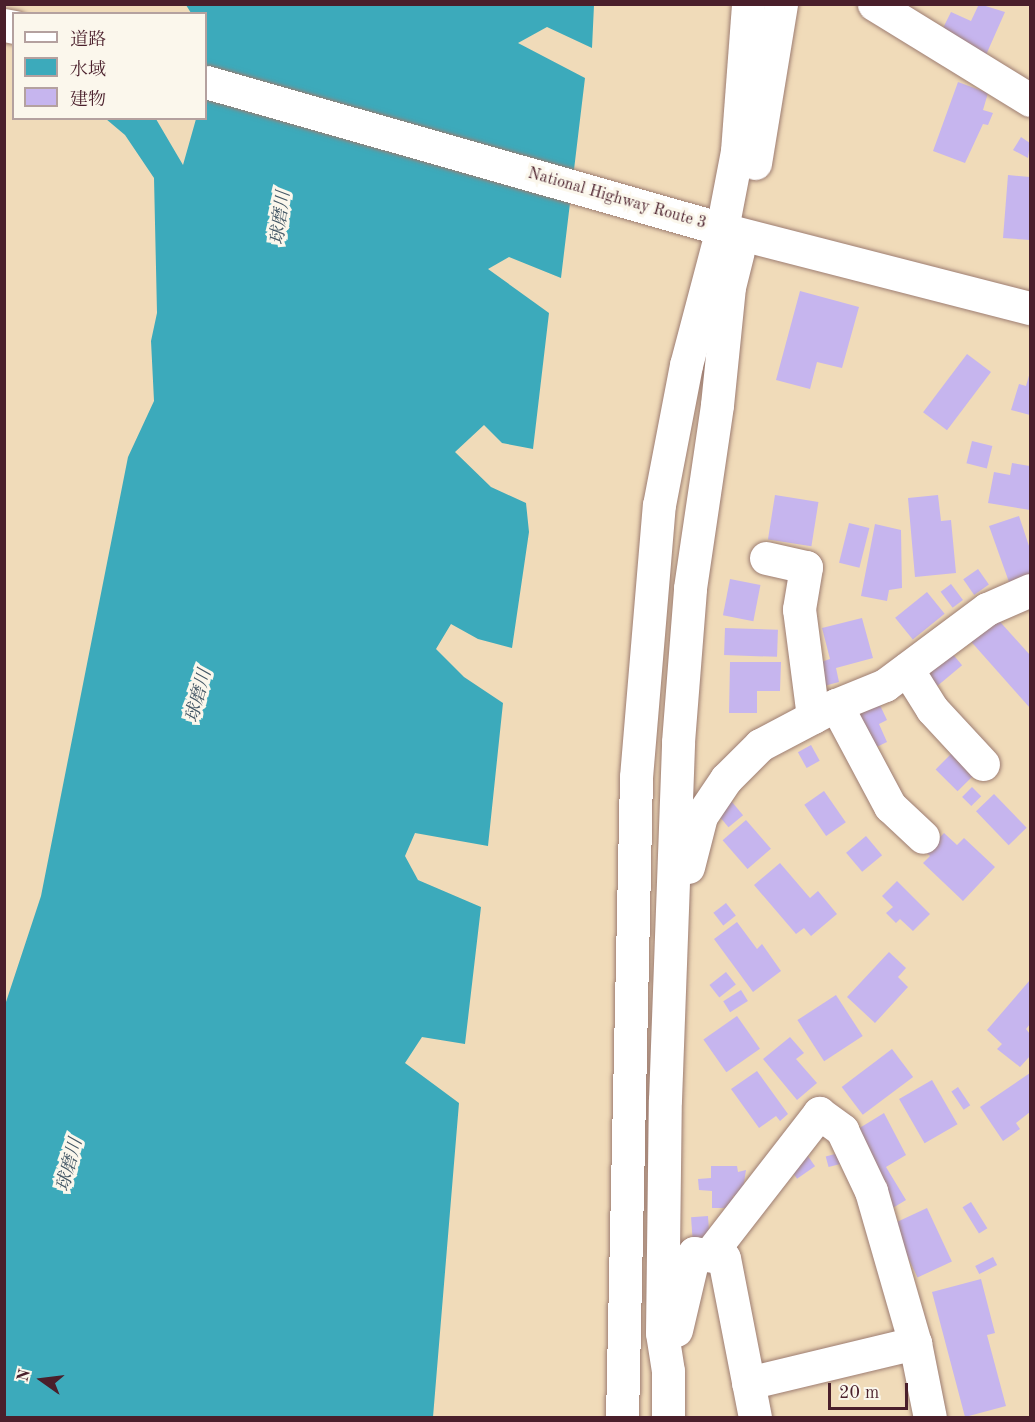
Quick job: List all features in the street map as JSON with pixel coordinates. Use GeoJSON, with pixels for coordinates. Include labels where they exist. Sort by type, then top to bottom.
{"type":"FeatureCollection","features":[{"type":"Feature","properties":{"kind":"main road"},"geometry":{"type":"LineString","coordinates":[[668,1418],[668,1371],[662,1333],[665,1100],[674,929],[678,742],[690,588],[717,405],[729,287],[720,228],[737,151],[748,4]]}},
{"type":"Feature","properties":{"kind":"main road"},"geometry":{"type":"LineString","coordinates":[[622,1418],[636,777],[659,505],[686,365],[720,228],[781,4]]}},
{"type":"Feature","properties":{"kind":"main road"},"geometry":{"type":"LineString","coordinates":[[874,4],[1030,100]]}},
{"type":"Feature","properties":{"kind":"main road","name":"National Highway Route 3"},"geometry":{"type":"LineString","coordinates":[[207,82],[720,228],[1030,308]]}},
{"type":"Feature","properties":{"kind":"main road"},"geometry":{"type":"LineString","coordinates":[[766,558],[806,567],[798,609],[824,711],[890,806],[922,837]]}},
{"type":"Feature","properties":{"kind":"main road"},"geometry":{"type":"LineString","coordinates":[[629,1047],[649,1041],[701,816],[726,779],[760,745],[824,711],[885,685],[987,609],[1030,590]]}},
{"type":"Feature","properties":{"kind":"main road"},"geometry":{"type":"LineString","coordinates":[[907,669],[932,709],[982,764]]}},
{"type":"Feature","properties":{"kind":"main road"},"geometry":{"type":"LineString","coordinates":[[709,1255],[819,1113],[842,1130],[871,1191],[915,1343],[930,1418]]}},
{"type":"Feature","properties":{"kind":"main road"},"geometry":{"type":"LineString","coordinates":[[660,1418],[694,1253],[724,1258],[755,1418]]}},
{"type":"Feature","properties":{"kind":"main road"},"geometry":{"type":"LineString","coordinates":[[748,1383],[915,1343]]}},
{"type":"Feature","properties":{"kind":"water","name":"球磨川"},"geometry":{"type":"Polygon","coordinates":[[[186,5],[594,5],[592,48],[547,27],[518,43],[585,78],[561,278],[509,257],[488,269],[549,313],[533,449],[502,443],[484,425],[455,452],[491,487],[526,503],[529,532],[512,648],[478,639],[451,624],[436,649],[464,677],[503,703],[488,846],[415,833],[405,856],[418,880],[481,907],[465,1044],[422,1037],[405,1063],[459,1103],[433,1417],[5,1418],[5,1005],[41,896],[128,457],[154,401],[151,341],[157,313],[154,178],[125,135],[107,120],[157,120],[183,165],[196,120],[207,120],[207,12],[190,12],[186,5]]]}},
{"type":"Feature","properties":{"kind":"building"},"geometry":{"type":"Polygon","coordinates":[[[979,4],[1005,12],[986,55],[940,34],[951,12],[971,21],[979,4]]]}},
{"type":"Feature","properties":{"kind":"building"},"geometry":{"type":"Polygon","coordinates":[[[958,82],[988,93],[983,110],[993,113],[988,125],[983,124],[965,163],[933,151],[958,82]]]}},
{"type":"Feature","properties":{"kind":"building"},"geometry":{"type":"Polygon","coordinates":[[[1021,137],[1030,143],[1028,158],[1013,150],[1021,137]]]}},
{"type":"Feature","properties":{"kind":"building"},"geometry":{"type":"Polygon","coordinates":[[[1008,175],[1030,177],[1030,240],[1003,238],[1008,175]]]}},
{"type":"Feature","properties":{"kind":"building"},"geometry":{"type":"Polygon","coordinates":[[[800,291],[859,307],[842,368],[817,362],[810,389],[776,380],[800,291]]]}},
{"type":"Feature","properties":{"kind":"building"},"geometry":{"type":"Polygon","coordinates":[[[967,354],[991,372],[947,430],[923,412],[967,354]]]}},
{"type":"Feature","properties":{"kind":"building"},"geometry":{"type":"Polygon","coordinates":[[[1030,372],[1030,415],[1011,410],[1019,384],[1026,386],[1030,372]]]}},
{"type":"Feature","properties":{"kind":"building"},"geometry":{"type":"Polygon","coordinates":[[[972,441],[992,446],[987,468],[966,463],[972,441]]]}},
{"type":"Feature","properties":{"kind":"building"},"geometry":{"type":"Polygon","coordinates":[[[1012,463],[1030,466],[1030,510],[988,503],[994,472],[1010,475],[1012,463]]]}},
{"type":"Feature","properties":{"kind":"building"},"geometry":{"type":"Polygon","coordinates":[[[775,495],[818,502],[811,546],[768,539],[775,495]]]}},
{"type":"Feature","properties":{"kind":"building"},"geometry":{"type":"Polygon","coordinates":[[[938,495],[941,521],[951,520],[956,573],[915,577],[908,498],[938,495]]]}},
{"type":"Feature","properties":{"kind":"building"},"geometry":{"type":"Polygon","coordinates":[[[1019,516],[1030,549],[1030,574],[1009,582],[989,526],[1019,516]]]}},
{"type":"Feature","properties":{"kind":"building"},"geometry":{"type":"Polygon","coordinates":[[[849,523],[869,528],[859,568],[839,563],[849,523]]]}},
{"type":"Feature","properties":{"kind":"building"},"geometry":{"type":"Polygon","coordinates":[[[875,524],[901,530],[902,588],[889,590],[887,601],[861,596],[875,524]]]}},
{"type":"Feature","properties":{"kind":"building"},"geometry":{"type":"Polygon","coordinates":[[[978,569],[989,585],[974,595],[963,579],[978,569]]]}},
{"type":"Feature","properties":{"kind":"building"},"geometry":{"type":"Polygon","coordinates":[[[730,579],[760,585],[753,621],[723,615],[730,579]]]}},
{"type":"Feature","properties":{"kind":"building"},"geometry":{"type":"Polygon","coordinates":[[[951,584],[963,600],[953,608],[941,592],[951,584]]]}},
{"type":"Feature","properties":{"kind":"building"},"geometry":{"type":"Polygon","coordinates":[[[927,592],[945,614],[913,640],[895,618],[927,592]]]}},
{"type":"Feature","properties":{"kind":"building"},"geometry":{"type":"Polygon","coordinates":[[[993,614],[1030,655],[1030,708],[967,637],[993,614]]]}},
{"type":"Feature","properties":{"kind":"building"},"geometry":{"type":"Polygon","coordinates":[[[862,618],[873,658],[836,668],[839,682],[824,686],[818,663],[830,659],[822,628],[862,618]]]}},
{"type":"Feature","properties":{"kind":"building"},"geometry":{"type":"Polygon","coordinates":[[[725,628],[778,630],[777,657],[724,655],[725,628]]]}},
{"type":"Feature","properties":{"kind":"building"},"geometry":{"type":"Polygon","coordinates":[[[946,646],[962,665],[938,686],[921,667],[946,646]]]}},
{"type":"Feature","properties":{"kind":"building"},"geometry":{"type":"Polygon","coordinates":[[[730,662],[781,662],[780,691],[757,691],[757,713],[729,713],[730,662]]]}},
{"type":"Feature","properties":{"kind":"building"},"geometry":{"type":"Polygon","coordinates":[[[878,701],[887,720],[879,724],[887,742],[866,752],[849,715],[878,701]]]}},
{"type":"Feature","properties":{"kind":"building"},"geometry":{"type":"Polygon","coordinates":[[[811,745],[820,761],[807,768],[798,752],[811,745]]]}},
{"type":"Feature","properties":{"kind":"building"},"geometry":{"type":"Polygon","coordinates":[[[954,751],[976,773],[958,791],[936,769],[954,751]]]}},
{"type":"Feature","properties":{"kind":"building"},"geometry":{"type":"Polygon","coordinates":[[[972,787],[981,796],[971,806],[962,797],[972,787]]]}},
{"type":"Feature","properties":{"kind":"building"},"geometry":{"type":"Polygon","coordinates":[[[824,791],[846,822],[826,836],[804,805],[824,791]]]}},
{"type":"Feature","properties":{"kind":"building"},"geometry":{"type":"Polygon","coordinates":[[[994,794],[1027,828],[1009,845],[976,811],[994,794]]]}},
{"type":"Feature","properties":{"kind":"building"},"geometry":{"type":"Polygon","coordinates":[[[727,796],[743,815],[729,827],[712,808],[727,796]]]}},
{"type":"Feature","properties":{"kind":"building"},"geometry":{"type":"Polygon","coordinates":[[[746,820],[771,849],[748,869],[723,840],[746,820]]]}},
{"type":"Feature","properties":{"kind":"building"},"geometry":{"type":"Polygon","coordinates":[[[944,833],[957,845],[964,838],[995,867],[963,901],[923,863],[930,856],[926,852],[944,833]]]}},
{"type":"Feature","properties":{"kind":"building"},"geometry":{"type":"Polygon","coordinates":[[[866,836],[882,855],[862,872],[846,853],[866,836]]]}},
{"type":"Feature","properties":{"kind":"building"},"geometry":{"type":"Polygon","coordinates":[[[780,863],[810,898],[818,891],[837,914],[811,936],[804,928],[796,934],[754,885],[780,863]]]}},
{"type":"Feature","properties":{"kind":"building"},"geometry":{"type":"Polygon","coordinates":[[[897,881],[930,914],[913,931],[900,919],[896,923],[886,913],[893,907],[882,896],[897,881]]]}},
{"type":"Feature","properties":{"kind":"building"},"geometry":{"type":"Polygon","coordinates":[[[726,903],[736,916],[723,925],[713,913],[726,903]]]}},
{"type":"Feature","properties":{"kind":"building"},"geometry":{"type":"Polygon","coordinates":[[[737,922],[757,949],[762,944],[781,971],[753,992],[714,939],[737,922]]]}},
{"type":"Feature","properties":{"kind":"building"},"geometry":{"type":"Polygon","coordinates":[[[889,952],[906,968],[898,977],[908,987],[875,1023],[847,997],[889,952]]]}},
{"type":"Feature","properties":{"kind":"building"},"geometry":{"type":"Polygon","coordinates":[[[726,972],[736,985],[719,998],[709,985],[726,972]]]}},
{"type":"Feature","properties":{"kind":"building"},"geometry":{"type":"Polygon","coordinates":[[[1030,980],[1030,1024],[1026,1029],[1030,1034],[1030,1056],[1020,1067],[997,1049],[1002,1044],[987,1030],[1030,980]]]}},
{"type":"Feature","properties":{"kind":"building"},"geometry":{"type":"Polygon","coordinates":[[[741,990],[748,1001],[730,1012],[723,1001],[741,990]]]}},
{"type":"Feature","properties":{"kind":"building"},"geometry":{"type":"Polygon","coordinates":[[[836,995],[863,1036],[824,1061],[797,1020],[836,995]]]}},
{"type":"Feature","properties":{"kind":"building"},"geometry":{"type":"Polygon","coordinates":[[[737,1016],[760,1049],[726,1072],[703,1040],[737,1016]]]}},
{"type":"Feature","properties":{"kind":"building"},"geometry":{"type":"Polygon","coordinates":[[[790,1037],[804,1053],[796,1059],[817,1083],[797,1100],[763,1059],[790,1037]]]}},
{"type":"Feature","properties":{"kind":"building"},"geometry":{"type":"Polygon","coordinates":[[[892,1049],[913,1077],[863,1115],[842,1087],[892,1049]]]}},
{"type":"Feature","properties":{"kind":"building"},"geometry":{"type":"Polygon","coordinates":[[[757,1071],[788,1114],[780,1121],[776,1116],[759,1128],[731,1089],[757,1071]]]}},
{"type":"Feature","properties":{"kind":"building"},"geometry":{"type":"Polygon","coordinates":[[[1030,1073],[1030,1112],[1016,1123],[1020,1129],[1003,1141],[980,1107],[1030,1073]]]}},
{"type":"Feature","properties":{"kind":"building"},"geometry":{"type":"Polygon","coordinates":[[[932,1080],[958,1124],[925,1143],[899,1099],[932,1080]]]}},
{"type":"Feature","properties":{"kind":"building"},"geometry":{"type":"Polygon","coordinates":[[[958,1087],[970,1105],[964,1110],[951,1091],[958,1087]]]}},
{"type":"Feature","properties":{"kind":"building"},"geometry":{"type":"Polygon","coordinates":[[[884,1113],[906,1155],[886,1167],[906,1200],[891,1209],[858,1129],[884,1113]]]}},
{"type":"Feature","properties":{"kind":"building"},"geometry":{"type":"Polygon","coordinates":[[[803,1149],[815,1166],[797,1179],[785,1162],[803,1149]]]}},
{"type":"Feature","properties":{"kind":"building"},"geometry":{"type":"Polygon","coordinates":[[[846,1151],[849,1162],[829,1167],[826,1156],[846,1151]]]}},
{"type":"Feature","properties":{"kind":"building"},"geometry":{"type":"Polygon","coordinates":[[[711,1166],[737,1166],[738,1172],[746,1170],[742,1196],[733,1196],[734,1208],[712,1208],[712,1191],[699,1190],[698,1179],[711,1178],[711,1166]]]}},
{"type":"Feature","properties":{"kind":"building"},"geometry":{"type":"Polygon","coordinates":[[[971,1202],[987,1228],[979,1234],[963,1207],[971,1202]]]}},
{"type":"Feature","properties":{"kind":"building"},"geometry":{"type":"Polygon","coordinates":[[[927,1208],[952,1261],[917,1278],[893,1224],[927,1208]]]}},
{"type":"Feature","properties":{"kind":"building"},"geometry":{"type":"Polygon","coordinates":[[[708,1216],[710,1243],[693,1244],[691,1217],[708,1216]]]}},
{"type":"Feature","properties":{"kind":"building"},"geometry":{"type":"Polygon","coordinates":[[[993,1257],[997,1265],[979,1274],[975,1266],[993,1257]]]}},
{"type":"Feature","properties":{"kind":"building"},"geometry":{"type":"Polygon","coordinates":[[[981,1279],[995,1333],[987,1335],[1006,1406],[965,1417],[932,1292],[981,1279]]]}}]}
